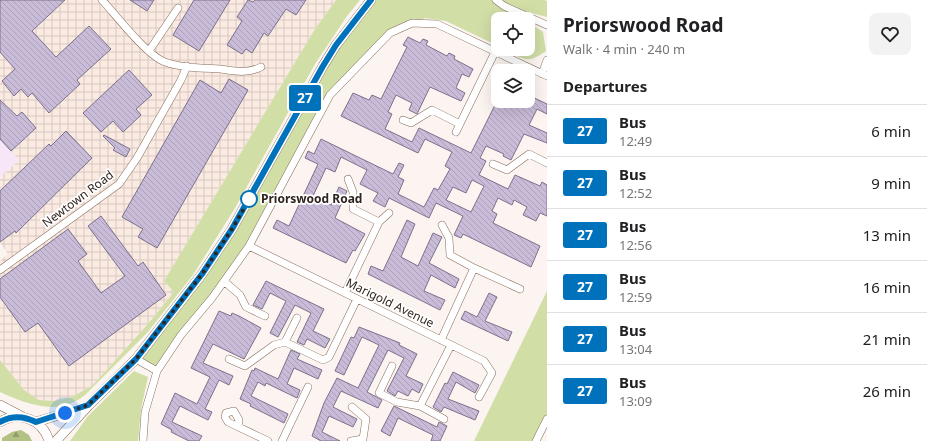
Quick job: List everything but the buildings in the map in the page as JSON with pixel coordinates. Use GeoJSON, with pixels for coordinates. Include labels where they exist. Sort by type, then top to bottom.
{"type":"FeatureCollection","features":[{"type":"Feature","properties":{"kind":"street"},"geometry":{"type":"LineString","coordinates":[[102,0],[158,59],[187,66],[251,72],[261,67]]}},
{"type":"Feature","properties":{"kind":"street"},"geometry":{"type":"LineString","coordinates":[[56,441],[88,405],[136,359],[202,274],[232,229],[323,66],[336,45],[371,0]]}},
{"type":"Feature","properties":{"kind":"street"},"geometry":{"type":"LineString","coordinates":[[496,0],[504,6],[547,25]]}},
{"type":"Feature","properties":{"kind":"street"},"geometry":{"type":"LineString","coordinates":[[149,51],[178,8]]}},
{"type":"Feature","properties":{"kind":"street"},"geometry":{"type":"LineString","coordinates":[[143,441],[145,412],[157,371],[181,335],[225,282],[250,246],[330,95],[390,33],[412,23],[437,24],[491,50]]}},
{"type":"Feature","properties":{"kind":"street"},"geometry":{"type":"LineString","coordinates":[[456,132],[493,56]]}},
{"type":"Feature","properties":{"kind":"street"},"geometry":{"type":"LineString","coordinates":[[504,56],[544,75],[547,60]]}},
{"type":"Feature","properties":{"kind":"street","name":"Newtown Road"},"geometry":{"type":"LineString","coordinates":[[0,270],[119,184],[137,158],[181,80],[187,66]]}},
{"type":"Feature","properties":{"kind":"street"},"geometry":{"type":"LineString","coordinates":[[403,120],[411,123],[432,110],[460,124]]}},
{"type":"Feature","properties":{"kind":"street"},"geometry":{"type":"LineString","coordinates":[[493,164],[508,170],[529,154],[547,163]]}},
{"type":"Feature","properties":{"kind":"street"},"geometry":{"type":"LineString","coordinates":[[348,179],[353,192],[353,209],[379,222]]}},
{"type":"Feature","properties":{"kind":"street"},"geometry":{"type":"LineString","coordinates":[[345,293],[379,222],[389,213]]}},
{"type":"Feature","properties":{"kind":"street"},"geometry":{"type":"LineString","coordinates":[[442,225],[449,238],[450,256],[520,289]]}},
{"type":"Feature","properties":{"kind":"street","name":"Marigold Avenue"},"geometry":{"type":"LineString","coordinates":[[250,246],[484,361],[492,373],[479,397]]}},
{"type":"Feature","properties":{"kind":"street"},"geometry":{"type":"LineString","coordinates":[[441,340],[474,268]]}},
{"type":"Feature","properties":{"kind":"street"},"geometry":{"type":"LineString","coordinates":[[225,282],[240,295],[246,306],[265,316]]}},
{"type":"Feature","properties":{"kind":"street"},"geometry":{"type":"LineString","coordinates":[[229,359],[245,366],[274,345],[285,342],[323,360],[329,357],[357,299]]}},
{"type":"Feature","properties":{"kind":"street"},"geometry":{"type":"LineString","coordinates":[[285,342],[297,318]]}},
{"type":"Feature","properties":{"kind":"street"},"geometry":{"type":"LineString","coordinates":[[420,406],[451,345]]}},
{"type":"Feature","properties":{"kind":"street"},"geometry":{"type":"LineString","coordinates":[[136,359],[157,371]]}},
{"type":"Feature","properties":{"kind":"street"},"geometry":{"type":"LineString","coordinates":[[392,366],[379,393],[397,402],[420,406],[444,419]]}},
{"type":"Feature","properties":{"kind":"street"},"geometry":{"type":"LineString","coordinates":[[282,441],[308,387]]}},
{"type":"Feature","properties":{"kind":"street"},"geometry":{"type":"LineString","coordinates":[[0,405],[22,417],[36,422],[46,432],[49,441]]}},
{"type":"Feature","properties":{"kind":"street"},"geometry":{"type":"LineString","coordinates":[[36,422],[88,405]]}},
{"type":"Feature","properties":{"kind":"street"},"geometry":{"type":"LineString","coordinates":[[351,441],[364,440],[366,418],[352,407]]}},
{"type":"Feature","properties":{"kind":"street"},"geometry":{"type":"LineString","coordinates":[[0,422],[9,418],[22,417]]}},
{"type":"Feature","properties":{"kind":"street"},"geometry":{"type":"LineString","coordinates":[[536,441],[547,419]]}},
{"type":"Feature","properties":{"kind":"street"},"geometry":{"type":"LineString","coordinates":[[238,426],[268,441]]}},
{"type":"Feature","properties":{"kind":"shaded area"},"geometry":{"type":"Polygon","coordinates":[[[0,0],[336,0],[315,29],[164,281],[174,292],[147,325],[93,385],[72,397],[54,401],[39,400],[24,390],[0,360],[0,261],[8,254],[0,243],[0,177],[19,160],[0,139],[0,0]]]}},
{"type":"Feature","properties":{"kind":"shaded area"},"geometry":{"type":"Polygon","coordinates":[[[0,139],[19,160],[0,177],[0,139]]]}},
{"type":"Feature","properties":{"kind":"green space"},"geometry":{"type":"Polygon","coordinates":[[[336,0],[360,0],[347,16],[315,64],[235,208],[193,275],[147,333],[85,395],[75,402],[64,406],[42,406],[21,401],[0,392],[0,360],[24,390],[39,400],[54,401],[72,397],[93,385],[147,325],[174,292],[164,281],[315,29],[336,0]]]}},
{"type":"Feature","properties":{"kind":"green space"},"geometry":{"type":"Polygon","coordinates":[[[371,0],[547,1],[547,17],[535,14],[535,12],[528,12],[505,6],[514,12],[491,12],[491,43],[446,21],[425,18],[390,33],[330,95],[249,246],[157,371],[136,359],[203,274],[328,56],[371,0]]]}},
{"type":"Feature","properties":{"kind":"green space"},"geometry":{"type":"Polygon","coordinates":[[[535,27],[543,32],[546,51],[534,58],[521,58],[517,56],[535,56],[535,27]]]}},
{"type":"Feature","properties":{"kind":"green space"},"geometry":{"type":"Polygon","coordinates":[[[547,291],[547,417],[535,441],[474,441],[547,291]]]}},
{"type":"Feature","properties":{"kind":"green space"},"geometry":{"type":"Polygon","coordinates":[[[134,371],[148,377],[141,409],[138,441],[70,441],[88,416],[134,371]]]}},
{"type":"Feature","properties":{"kind":"green space"},"geometry":{"type":"Polygon","coordinates":[[[21,430],[29,435],[32,441],[2,441],[2,438],[12,432],[21,430]]]}},
{"type":"Feature","properties":{"kind":"bus line","name":"27"},"geometry":{"type":"LineString","coordinates":[[0,422],[16,417],[27,418],[36,422],[88,405],[115,381],[136,359],[202,274],[232,229],[323,66],[336,45],[371,0]]}},
{"type":"Feature","properties":{"kind":"place","name":"Priorswood Road"},"geometry":{"type":"Point","coordinates":[249,199]}},
{"type":"Feature","properties":{"kind":"route"},"geometry":{"type":"LineString","coordinates":[[65,413],[88,405],[115,381],[136,359],[202,274],[232,229],[252,195],[249,199]]}}]}
